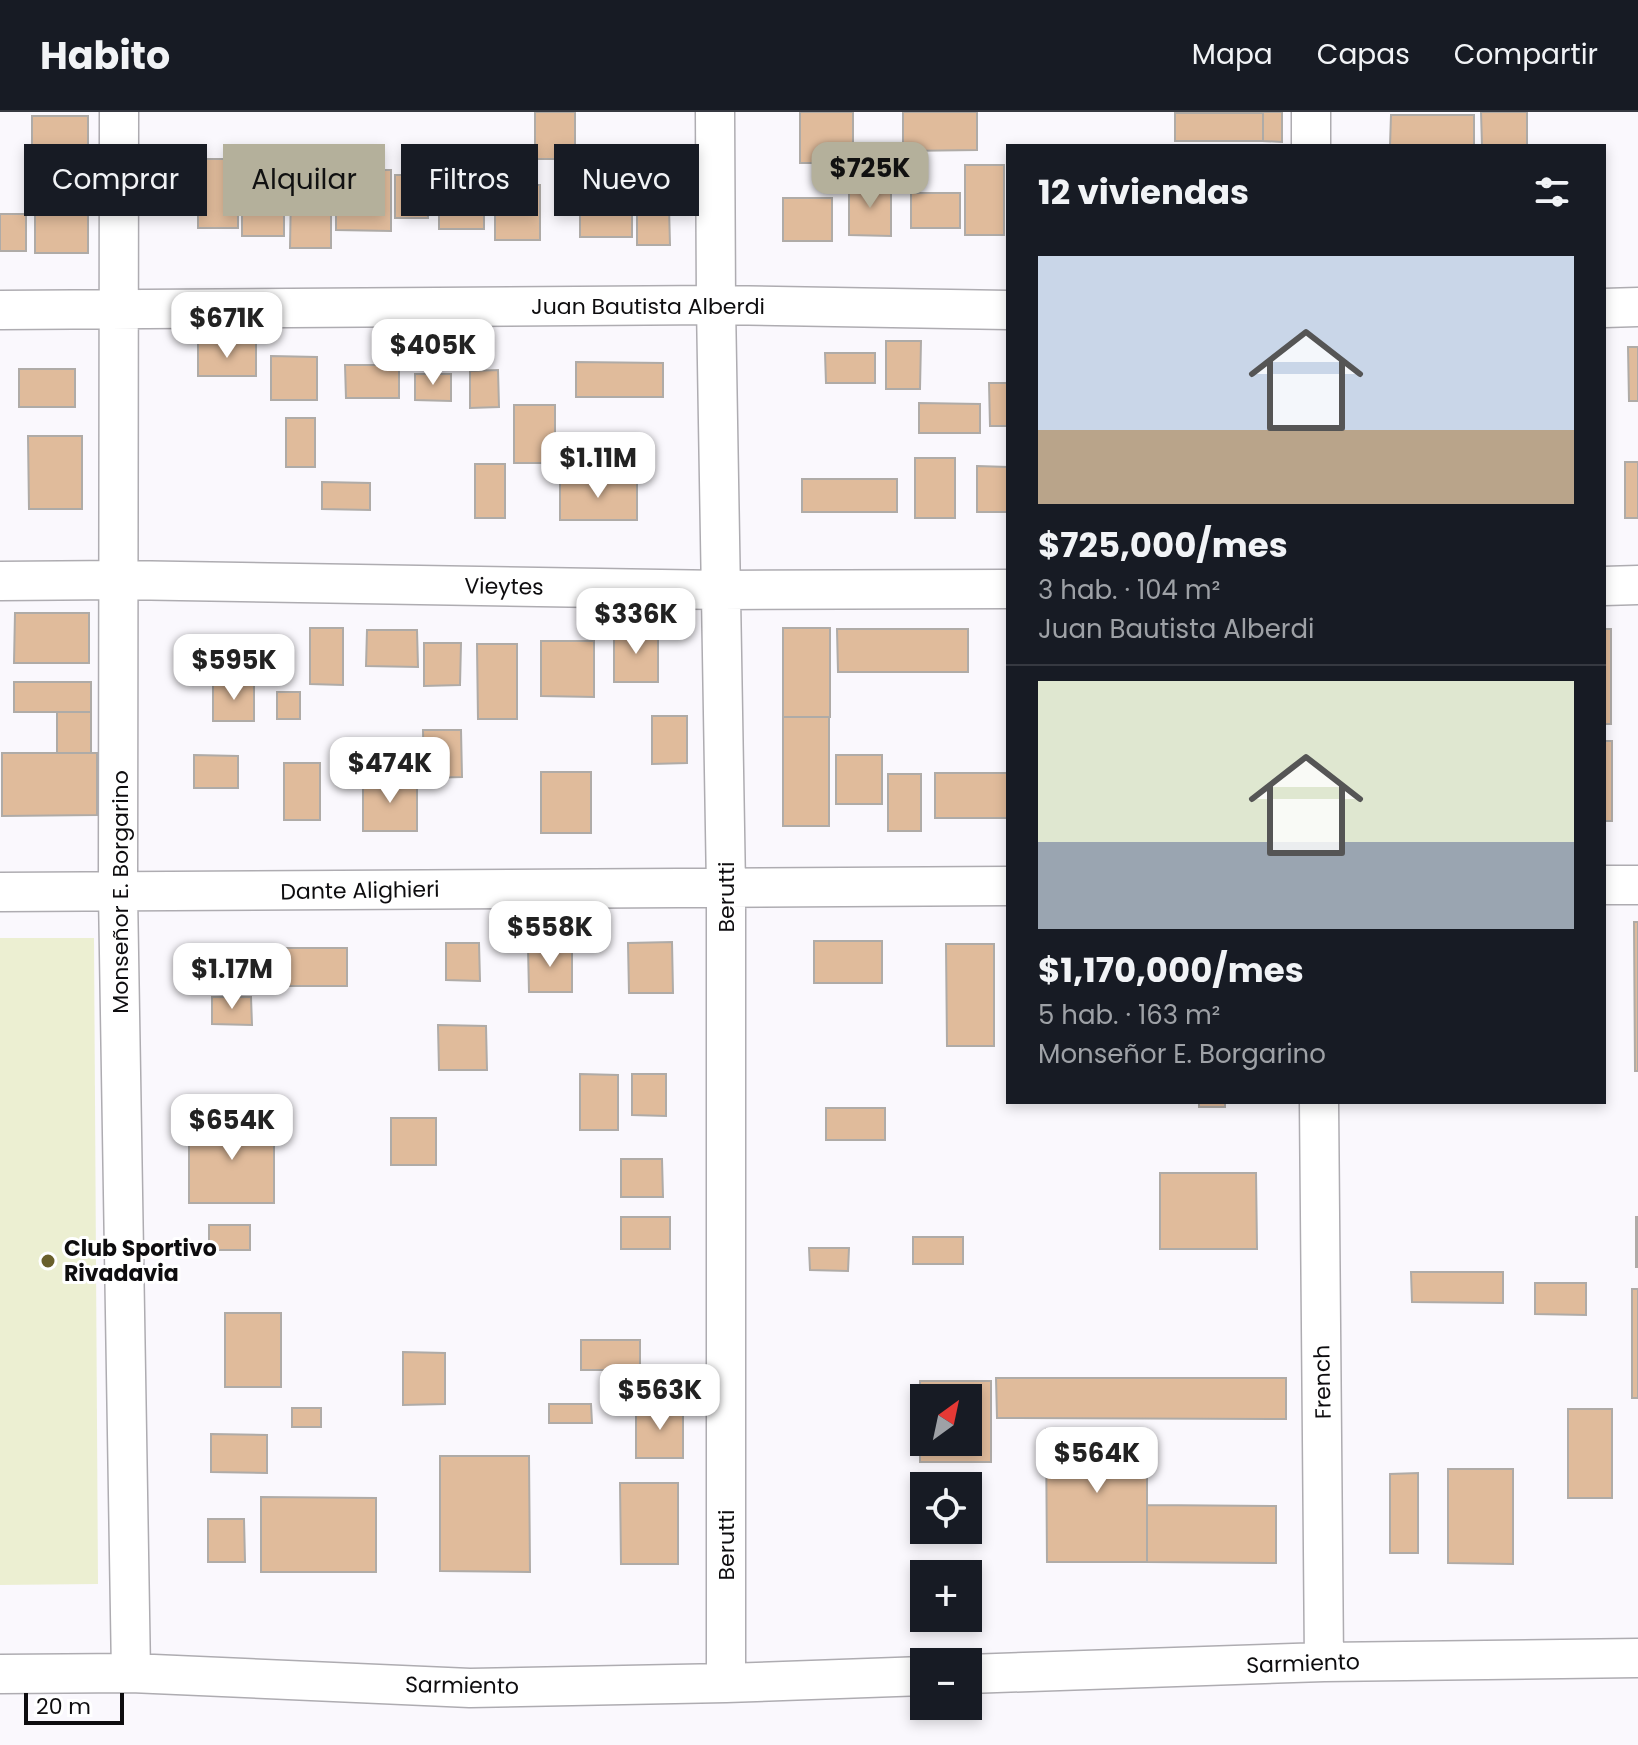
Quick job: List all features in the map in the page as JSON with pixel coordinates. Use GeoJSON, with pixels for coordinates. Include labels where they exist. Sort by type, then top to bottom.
{"type":"FeatureCollection","features":[{"type":"Feature","properties":{"kind":"street","name":"Monseñor E. Borgarino"},"geometry":{"type":"LineString","coordinates":[[119,112],[118,893],[131,1673]]}},
{"type":"Feature","properties":{"kind":"street","name":"Berutti"},"geometry":{"type":"LineString","coordinates":[[715,112],[726,887],[726,1683]]}},
{"type":"Feature","properties":{"kind":"street"},"geometry":{"type":"LineString","coordinates":[[1311,112],[1311,144]]}},
{"type":"Feature","properties":{"kind":"street","name":"Juan Bautista Alberdi"},"geometry":{"type":"LineString","coordinates":[[0,310],[716,305],[1006,310]]}},
{"type":"Feature","properties":{"kind":"street"},"geometry":{"type":"LineString","coordinates":[[1606,308],[1638,307]]}},
{"type":"Feature","properties":{"kind":"street","name":"Vieytes"},"geometry":{"type":"LineString","coordinates":[[0,581],[120,580],[722,590],[1006,589]]}},
{"type":"Feature","properties":{"kind":"street"},"geometry":{"type":"LineString","coordinates":[[1606,586],[1638,585]]}},
{"type":"Feature","properties":{"kind":"street"},"geometry":{"type":"LineString","coordinates":[[1606,885],[1638,885]]}},
{"type":"Feature","properties":{"kind":"street","name":"Dante Alighieri"},"geometry":{"type":"LineString","coordinates":[[0,892],[1006,886]]}},
{"type":"Feature","properties":{"kind":"street","name":"French"},"geometry":{"type":"LineString","coordinates":[[1319,1104],[1324,1662]]}},
{"type":"Feature","properties":{"kind":"street","name":"Sarmiento"},"geometry":{"type":"LineString","coordinates":[[982,1674],[1324,1662],[1638,1658]]}},
{"type":"Feature","properties":{"kind":"street","name":"Sarmiento"},"geometry":{"type":"LineString","coordinates":[[0,1674],[131,1673],[470,1688],[910,1676]]}},
{"type":"Feature","properties":{"kind":"green space","name":"Club Sportivo Rivadavia"},"geometry":{"type":"Polygon","coordinates":[[[0,938],[94,938],[98,1584],[0,1585],[0,938]]]}},
{"type":"Feature","properties":{"kind":"building"},"geometry":{"type":"Polygon","coordinates":[[[535,112],[575,112],[575,144],[554,144],[554,159],[538,159],[538,144],[535,144],[535,112]]]}},
{"type":"Feature","properties":{"kind":"building"},"geometry":{"type":"Polygon","coordinates":[[[800,112],[853,112],[853,163],[800,163],[800,112]]]}},
{"type":"Feature","properties":{"kind":"building"},"geometry":{"type":"Polygon","coordinates":[[[903,112],[977,112],[977,150],[903,151],[903,112]]]}},
{"type":"Feature","properties":{"kind":"building"},"geometry":{"type":"Polygon","coordinates":[[[1263,112],[1282,112],[1282,142],[1263,141],[1263,112]]]}},
{"type":"Feature","properties":{"kind":"building"},"geometry":{"type":"Polygon","coordinates":[[[1481,112],[1527,112],[1527,144],[1482,144],[1481,112]]]}},
{"type":"Feature","properties":{"kind":"building"},"geometry":{"type":"Polygon","coordinates":[[[1175,113],[1263,113],[1263,141],[1175,141],[1175,113]]]}},
{"type":"Feature","properties":{"kind":"building"},"geometry":{"type":"Polygon","coordinates":[[[1391,115],[1474,115],[1474,144],[1390,144],[1391,115]]]}},
{"type":"Feature","properties":{"kind":"building"},"geometry":{"type":"Polygon","coordinates":[[[32,116],[88,116],[88,144],[32,144],[32,116]]]}},
{"type":"Feature","properties":{"kind":"building"},"geometry":{"type":"Polygon","coordinates":[[[207,159],[223,159],[223,216],[238,216],[238,228],[198,228],[198,216],[207,216],[207,159]]]}},
{"type":"Feature","properties":{"kind":"building"},"geometry":{"type":"Polygon","coordinates":[[[965,165],[1004,165],[1004,235],[965,235],[965,165]]]}},
{"type":"Feature","properties":{"kind":"building"},"geometry":{"type":"Polygon","coordinates":[[[385,170],[391,170],[391,231],[336,230],[336,216],[385,216],[385,170]]]}},
{"type":"Feature","properties":{"kind":"building"},"geometry":{"type":"Polygon","coordinates":[[[395,175],[401,175],[401,216],[428,218],[395,218],[395,175]]]}},
{"type":"Feature","properties":{"kind":"building"},"geometry":{"type":"Polygon","coordinates":[[[540,185],[540,240],[495,240],[495,216],[538,216],[540,185]]]}},
{"type":"Feature","properties":{"kind":"building"},"geometry":{"type":"Polygon","coordinates":[[[849,185],[891,185],[891,236],[849,235],[849,185]]]}},
{"type":"Feature","properties":{"kind":"building"},"geometry":{"type":"Polygon","coordinates":[[[911,193],[960,193],[960,228],[911,228],[911,193]]]}},
{"type":"Feature","properties":{"kind":"building"},"geometry":{"type":"Polygon","coordinates":[[[783,198],[832,198],[832,241],[783,241],[783,198]]]}},
{"type":"Feature","properties":{"kind":"building"},"geometry":{"type":"Polygon","coordinates":[[[0,214],[24,214],[26,251],[0,251],[0,214]]]}},
{"type":"Feature","properties":{"kind":"building"},"geometry":{"type":"Polygon","coordinates":[[[35,216],[88,216],[88,253],[35,253],[35,216]]]}},
{"type":"Feature","properties":{"kind":"building"},"geometry":{"type":"Polygon","coordinates":[[[242,216],[284,216],[284,236],[242,236],[242,216]]]}},
{"type":"Feature","properties":{"kind":"building"},"geometry":{"type":"Polygon","coordinates":[[[291,216],[331,216],[331,248],[290,248],[291,216]]]}},
{"type":"Feature","properties":{"kind":"building"},"geometry":{"type":"Polygon","coordinates":[[[439,216],[484,216],[484,229],[439,229],[439,216]]]}},
{"type":"Feature","properties":{"kind":"building"},"geometry":{"type":"Polygon","coordinates":[[[580,216],[632,216],[632,237],[580,237],[580,216]]]}},
{"type":"Feature","properties":{"kind":"building"},"geometry":{"type":"Polygon","coordinates":[[[637,216],[669,216],[670,245],[637,245],[637,216]]]}},
{"type":"Feature","properties":{"kind":"building"},"geometry":{"type":"Polygon","coordinates":[[[886,341],[921,341],[920,389],[886,389],[886,341]]]}},
{"type":"Feature","properties":{"kind":"building"},"geometry":{"type":"Polygon","coordinates":[[[198,343],[256,343],[256,376],[198,376],[198,343]]]}},
{"type":"Feature","properties":{"kind":"building"},"geometry":{"type":"Polygon","coordinates":[[[1628,347],[1638,347],[1638,401],[1629,401],[1628,347]]]}},
{"type":"Feature","properties":{"kind":"building"},"geometry":{"type":"Polygon","coordinates":[[[825,353],[875,353],[875,383],[826,383],[825,353]]]}},
{"type":"Feature","properties":{"kind":"building"},"geometry":{"type":"Polygon","coordinates":[[[271,356],[317,357],[317,400],[271,400],[271,356]]]}},
{"type":"Feature","properties":{"kind":"building"},"geometry":{"type":"Polygon","coordinates":[[[576,362],[663,363],[663,397],[576,397],[576,362]]]}},
{"type":"Feature","properties":{"kind":"building"},"geometry":{"type":"Polygon","coordinates":[[[345,365],[399,365],[399,398],[346,398],[345,365]]]}},
{"type":"Feature","properties":{"kind":"building"},"geometry":{"type":"Polygon","coordinates":[[[19,369],[75,369],[75,407],[19,407],[19,369]]]}},
{"type":"Feature","properties":{"kind":"building"},"geometry":{"type":"Polygon","coordinates":[[[498,370],[499,407],[470,408],[470,371],[498,370]]]}},
{"type":"Feature","properties":{"kind":"building"},"geometry":{"type":"Polygon","coordinates":[[[415,374],[451,374],[451,401],[415,400],[415,374]]]}},
{"type":"Feature","properties":{"kind":"building"},"geometry":{"type":"Polygon","coordinates":[[[989,383],[1006,383],[1006,426],[990,426],[989,383]]]}},
{"type":"Feature","properties":{"kind":"building"},"geometry":{"type":"Polygon","coordinates":[[[919,403],[980,404],[980,433],[919,433],[919,403]]]}},
{"type":"Feature","properties":{"kind":"building"},"geometry":{"type":"Polygon","coordinates":[[[514,405],[555,405],[555,463],[514,463],[514,405]]]}},
{"type":"Feature","properties":{"kind":"building"},"geometry":{"type":"Polygon","coordinates":[[[286,418],[315,418],[315,467],[286,467],[286,418]]]}},
{"type":"Feature","properties":{"kind":"building"},"geometry":{"type":"Polygon","coordinates":[[[28,436],[82,436],[82,509],[29,509],[28,436]]]}},
{"type":"Feature","properties":{"kind":"building"},"geometry":{"type":"Polygon","coordinates":[[[915,458],[955,458],[955,518],[915,518],[915,458]]]}},
{"type":"Feature","properties":{"kind":"building"},"geometry":{"type":"Polygon","coordinates":[[[1625,462],[1638,462],[1638,518],[1625,518],[1625,462]]]}},
{"type":"Feature","properties":{"kind":"building"},"geometry":{"type":"Polygon","coordinates":[[[475,464],[505,464],[505,518],[475,518],[475,464]]]}},
{"type":"Feature","properties":{"kind":"building"},"geometry":{"type":"Polygon","coordinates":[[[977,466],[1006,467],[1006,512],[977,512],[977,466]]]}},
{"type":"Feature","properties":{"kind":"building"},"geometry":{"type":"Polygon","coordinates":[[[802,479],[897,479],[897,512],[802,512],[802,479]]]}},
{"type":"Feature","properties":{"kind":"building"},"geometry":{"type":"Polygon","coordinates":[[[560,481],[637,481],[637,520],[560,520],[560,481]]]}},
{"type":"Feature","properties":{"kind":"building"},"geometry":{"type":"Polygon","coordinates":[[[322,482],[370,483],[370,510],[322,509],[322,482]]]}},
{"type":"Feature","properties":{"kind":"building"},"geometry":{"type":"Polygon","coordinates":[[[15,613],[89,613],[89,663],[14,663],[15,613]]]}},
{"type":"Feature","properties":{"kind":"building"},"geometry":{"type":"Polygon","coordinates":[[[310,628],[343,628],[343,685],[310,684],[310,628]]]}},
{"type":"Feature","properties":{"kind":"building"},"geometry":{"type":"Polygon","coordinates":[[[783,628],[830,628],[830,717],[783,717],[783,628]]]}},
{"type":"Feature","properties":{"kind":"building"},"geometry":{"type":"Polygon","coordinates":[[[837,629],[968,629],[968,672],[838,672],[837,629]]]}},
{"type":"Feature","properties":{"kind":"building"},"geometry":{"type":"Polygon","coordinates":[[[1606,629],[1611,629],[1611,724],[1606,724],[1606,629]]]}},
{"type":"Feature","properties":{"kind":"building"},"geometry":{"type":"Polygon","coordinates":[[[367,630],[417,630],[418,667],[366,666],[367,630]]]}},
{"type":"Feature","properties":{"kind":"building"},"geometry":{"type":"Polygon","coordinates":[[[614,630],[658,630],[658,682],[614,682],[614,630]]]}},
{"type":"Feature","properties":{"kind":"building"},"geometry":{"type":"Polygon","coordinates":[[[541,641],[594,641],[594,697],[541,696],[541,641]]]}},
{"type":"Feature","properties":{"kind":"building"},"geometry":{"type":"Polygon","coordinates":[[[424,643],[461,643],[460,685],[424,686],[424,643]]]}},
{"type":"Feature","properties":{"kind":"building"},"geometry":{"type":"Polygon","coordinates":[[[477,644],[517,644],[517,719],[478,719],[477,644]]]}},
{"type":"Feature","properties":{"kind":"building"},"geometry":{"type":"Polygon","coordinates":[[[14,682],[91,682],[91,712],[14,712],[14,682]]]}},
{"type":"Feature","properties":{"kind":"building"},"geometry":{"type":"Polygon","coordinates":[[[213,683],[254,683],[254,721],[213,721],[213,683]]]}},
{"type":"Feature","properties":{"kind":"building"},"geometry":{"type":"Polygon","coordinates":[[[277,692],[300,692],[300,719],[277,719],[277,692]]]}},
{"type":"Feature","properties":{"kind":"building"},"geometry":{"type":"Polygon","coordinates":[[[57,712],[91,712],[91,753],[57,753],[57,712]]]}},
{"type":"Feature","properties":{"kind":"building"},"geometry":{"type":"Polygon","coordinates":[[[652,716],[687,716],[687,763],[652,764],[652,716]]]}},
{"type":"Feature","properties":{"kind":"building"},"geometry":{"type":"Polygon","coordinates":[[[783,717],[829,717],[829,826],[783,826],[783,717]]]}},
{"type":"Feature","properties":{"kind":"building"},"geometry":{"type":"Polygon","coordinates":[[[423,730],[461,730],[462,777],[424,778],[423,730]]]}},
{"type":"Feature","properties":{"kind":"building"},"geometry":{"type":"Polygon","coordinates":[[[1606,741],[1612,741],[1612,821],[1606,821],[1606,741]]]}},
{"type":"Feature","properties":{"kind":"building"},"geometry":{"type":"Polygon","coordinates":[[[2,753],[97,753],[97,815],[2,816],[2,753]]]}},
{"type":"Feature","properties":{"kind":"building"},"geometry":{"type":"Polygon","coordinates":[[[194,755],[238,756],[238,788],[194,788],[194,755]]]}},
{"type":"Feature","properties":{"kind":"building"},"geometry":{"type":"Polygon","coordinates":[[[836,755],[882,755],[882,804],[836,804],[836,755]]]}},
{"type":"Feature","properties":{"kind":"building"},"geometry":{"type":"Polygon","coordinates":[[[284,763],[320,763],[320,820],[284,820],[284,763]]]}},
{"type":"Feature","properties":{"kind":"building"},"geometry":{"type":"Polygon","coordinates":[[[541,772],[591,772],[591,833],[541,833],[541,772]]]}},
{"type":"Feature","properties":{"kind":"building"},"geometry":{"type":"Polygon","coordinates":[[[935,773],[1006,773],[1006,818],[935,818],[935,773]]]}},
{"type":"Feature","properties":{"kind":"building"},"geometry":{"type":"Polygon","coordinates":[[[888,774],[921,774],[921,831],[888,831],[888,774]]]}},
{"type":"Feature","properties":{"kind":"building"},"geometry":{"type":"Polygon","coordinates":[[[363,779],[417,779],[417,831],[363,831],[363,779]]]}},
{"type":"Feature","properties":{"kind":"building"},"geometry":{"type":"Polygon","coordinates":[[[1634,922],[1638,922],[1638,1071],[1635,1071],[1634,922]]]}},
{"type":"Feature","properties":{"kind":"building"},"geometry":{"type":"Polygon","coordinates":[[[814,941],[882,941],[882,983],[814,983],[814,941]]]}},
{"type":"Feature","properties":{"kind":"building"},"geometry":{"type":"Polygon","coordinates":[[[672,942],[673,993],[629,993],[628,943],[672,942]]]}},
{"type":"Feature","properties":{"kind":"building"},"geometry":{"type":"Polygon","coordinates":[[[446,943],[479,943],[480,981],[446,980],[446,943]]]}},
{"type":"Feature","properties":{"kind":"building"},"geometry":{"type":"Polygon","coordinates":[[[946,944],[994,944],[994,1046],[947,1046],[946,944]]]}},
{"type":"Feature","properties":{"kind":"building"},"geometry":{"type":"Polygon","coordinates":[[[528,947],[572,947],[572,992],[529,992],[528,947]]]}},
{"type":"Feature","properties":{"kind":"building"},"geometry":{"type":"Polygon","coordinates":[[[250,948],[347,948],[347,986],[250,986],[250,948]]]}},
{"type":"Feature","properties":{"kind":"building"},"geometry":{"type":"Polygon","coordinates":[[[212,997],[251,997],[252,1025],[212,1024],[212,997]]]}},
{"type":"Feature","properties":{"kind":"building"},"geometry":{"type":"Polygon","coordinates":[[[438,1025],[486,1026],[487,1070],[439,1070],[438,1025]]]}},
{"type":"Feature","properties":{"kind":"building"},"geometry":{"type":"Polygon","coordinates":[[[580,1074],[618,1075],[618,1130],[580,1130],[580,1074]]]}},
{"type":"Feature","properties":{"kind":"building"},"geometry":{"type":"Polygon","coordinates":[[[632,1074],[666,1074],[666,1116],[632,1115],[632,1074]]]}},
{"type":"Feature","properties":{"kind":"building"},"geometry":{"type":"Polygon","coordinates":[[[1199,1104],[1225,1104],[1225,1107],[1199,1107],[1199,1104]]]}},
{"type":"Feature","properties":{"kind":"building"},"geometry":{"type":"Polygon","coordinates":[[[826,1108],[885,1108],[885,1140],[826,1140],[826,1108]]]}},
{"type":"Feature","properties":{"kind":"building"},"geometry":{"type":"Polygon","coordinates":[[[391,1118],[436,1118],[436,1165],[391,1165],[391,1118]]]}},
{"type":"Feature","properties":{"kind":"building"},"geometry":{"type":"Polygon","coordinates":[[[189,1121],[274,1121],[274,1203],[189,1203],[189,1121]]]}},
{"type":"Feature","properties":{"kind":"building"},"geometry":{"type":"Polygon","coordinates":[[[621,1159],[662,1159],[663,1197],[621,1197],[621,1159]]]}},
{"type":"Feature","properties":{"kind":"building"},"geometry":{"type":"Polygon","coordinates":[[[1160,1173],[1256,1173],[1257,1249],[1160,1249],[1160,1173]]]}},
{"type":"Feature","properties":{"kind":"building"},"geometry":{"type":"Polygon","coordinates":[[[621,1217],[670,1217],[670,1249],[621,1249],[621,1217]]]}},
{"type":"Feature","properties":{"kind":"building"},"geometry":{"type":"Polygon","coordinates":[[[1638,1217],[1638,1267],[1636,1267],[1638,1217]]]}},
{"type":"Feature","properties":{"kind":"building"},"geometry":{"type":"Polygon","coordinates":[[[209,1225],[250,1225],[250,1250],[209,1250],[209,1225]]]}},
{"type":"Feature","properties":{"kind":"building"},"geometry":{"type":"Polygon","coordinates":[[[913,1237],[963,1237],[963,1264],[913,1264],[913,1237]]]}},
{"type":"Feature","properties":{"kind":"building"},"geometry":{"type":"Polygon","coordinates":[[[809,1248],[849,1248],[848,1271],[810,1270],[809,1248]]]}},
{"type":"Feature","properties":{"kind":"building"},"geometry":{"type":"Polygon","coordinates":[[[1411,1272],[1503,1272],[1503,1303],[1412,1302],[1411,1272]]]}},
{"type":"Feature","properties":{"kind":"building"},"geometry":{"type":"Polygon","coordinates":[[[1535,1283],[1586,1283],[1586,1315],[1535,1314],[1535,1283]]]}},
{"type":"Feature","properties":{"kind":"building"},"geometry":{"type":"Polygon","coordinates":[[[1632,1289],[1638,1289],[1638,1398],[1632,1398],[1632,1289]]]}},
{"type":"Feature","properties":{"kind":"building"},"geometry":{"type":"Polygon","coordinates":[[[225,1313],[281,1313],[281,1387],[225,1387],[225,1313]]]}},
{"type":"Feature","properties":{"kind":"building"},"geometry":{"type":"Polygon","coordinates":[[[581,1340],[640,1340],[640,1370],[581,1370],[581,1340]]]}},
{"type":"Feature","properties":{"kind":"building"},"geometry":{"type":"Polygon","coordinates":[[[403,1352],[445,1353],[445,1404],[403,1405],[403,1352]]]}},
{"type":"Feature","properties":{"kind":"building"},"geometry":{"type":"Polygon","coordinates":[[[996,1378],[1286,1378],[1286,1419],[997,1418],[996,1378]]]}},
{"type":"Feature","properties":{"kind":"building"},"geometry":{"type":"Polygon","coordinates":[[[920,1381],[991,1381],[991,1462],[920,1462],[920,1456],[982,1456],[982,1384],[920,1384],[920,1381]]]}},
{"type":"Feature","properties":{"kind":"building"},"geometry":{"type":"Polygon","coordinates":[[[549,1404],[591,1404],[592,1423],[549,1423],[549,1404]]]}},
{"type":"Feature","properties":{"kind":"building"},"geometry":{"type":"Polygon","coordinates":[[[636,1405],[683,1405],[683,1458],[636,1458],[636,1405]]]}},
{"type":"Feature","properties":{"kind":"building"},"geometry":{"type":"Polygon","coordinates":[[[292,1408],[321,1408],[321,1427],[292,1427],[292,1408]]]}},
{"type":"Feature","properties":{"kind":"building"},"geometry":{"type":"Polygon","coordinates":[[[1568,1409],[1612,1409],[1612,1498],[1568,1498],[1568,1409]]]}},
{"type":"Feature","properties":{"kind":"building"},"geometry":{"type":"Polygon","coordinates":[[[1046,1429],[1147,1429],[1147,1562],[1047,1562],[1046,1429]]]}},
{"type":"Feature","properties":{"kind":"building"},"geometry":{"type":"Polygon","coordinates":[[[211,1434],[267,1435],[267,1473],[211,1472],[211,1434]]]}},
{"type":"Feature","properties":{"kind":"building"},"geometry":{"type":"Polygon","coordinates":[[[440,1456],[529,1456],[530,1572],[440,1571],[440,1456]]]}},
{"type":"Feature","properties":{"kind":"building"},"geometry":{"type":"Polygon","coordinates":[[[1448,1469],[1513,1469],[1513,1564],[1448,1563],[1448,1469]]]}},
{"type":"Feature","properties":{"kind":"building"},"geometry":{"type":"Polygon","coordinates":[[[1418,1473],[1418,1553],[1390,1553],[1390,1474],[1418,1473]]]}},
{"type":"Feature","properties":{"kind":"building"},"geometry":{"type":"Polygon","coordinates":[[[620,1483],[678,1483],[678,1564],[621,1564],[620,1483]]]}},
{"type":"Feature","properties":{"kind":"building"},"geometry":{"type":"Polygon","coordinates":[[[261,1497],[376,1498],[376,1572],[261,1572],[261,1497]]]}},
{"type":"Feature","properties":{"kind":"building"},"geometry":{"type":"Polygon","coordinates":[[[1147,1505],[1276,1506],[1276,1563],[1147,1562],[1147,1505]]]}},
{"type":"Feature","properties":{"kind":"building"},"geometry":{"type":"Polygon","coordinates":[[[208,1519],[244,1519],[245,1562],[208,1562],[208,1519]]]}},
{"type":"Feature","properties":{"kind":"place","name":"Club Sportivo Rivadavia"},"geometry":{"type":"Point","coordinates":[48,1261]}}]}
